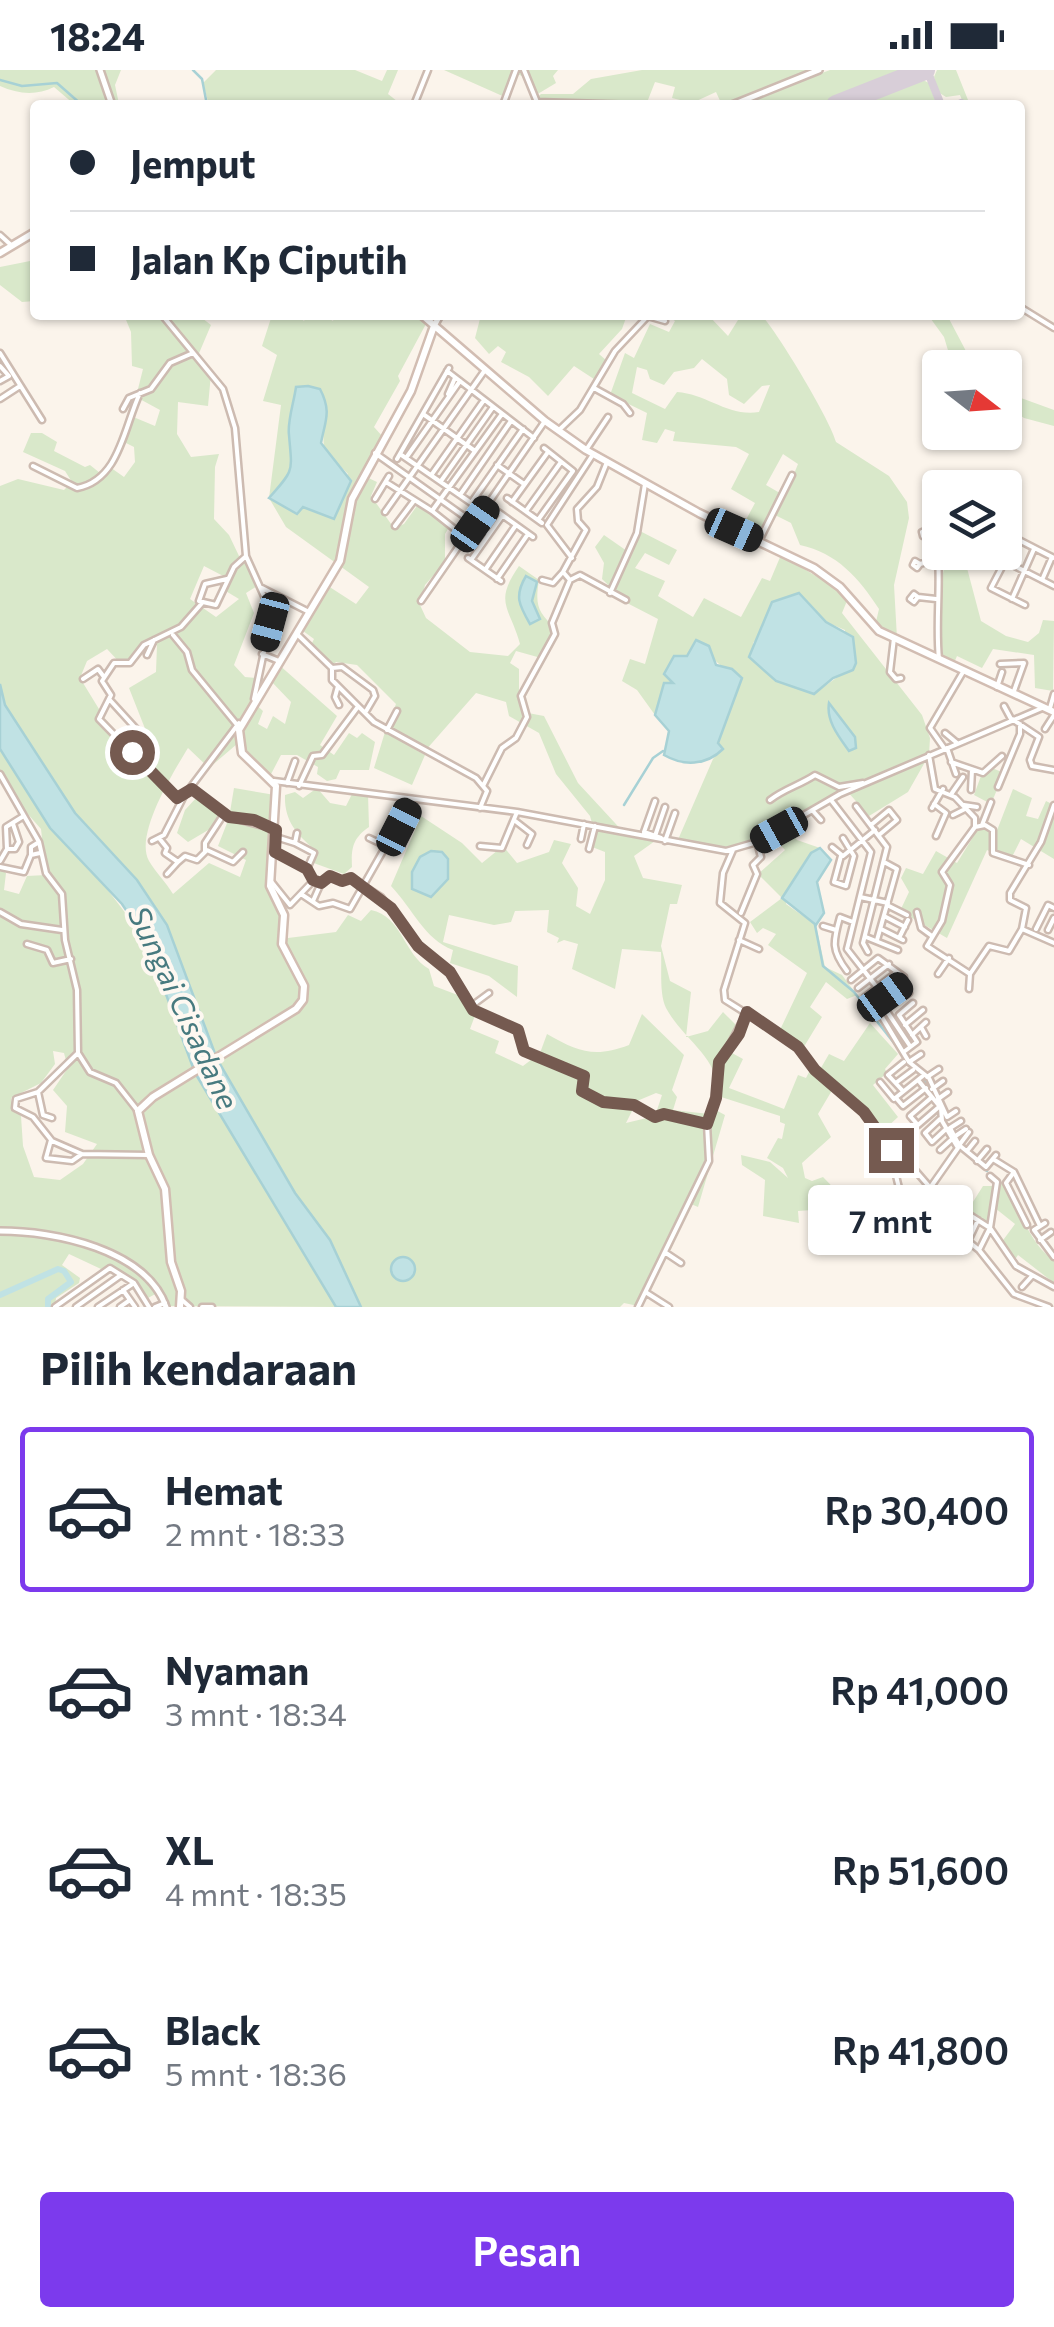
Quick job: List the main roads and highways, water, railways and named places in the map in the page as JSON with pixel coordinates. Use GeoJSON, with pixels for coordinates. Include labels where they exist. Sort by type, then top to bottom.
{"type":"FeatureCollection","features":[{"type":"Feature","properties":{"kind":"main road"},"geometry":{"type":"LineString","coordinates":[[0,253],[30,235]]}},
{"type":"Feature","properties":{"kind":"main road"},"geometry":{"type":"LineString","coordinates":[[427,320],[546,425],[645,484],[834,582],[879,631],[1050,711]]}},
{"type":"Feature","properties":{"kind":"main road"},"geometry":{"type":"LineString","coordinates":[[181,1303],[171,1262],[165,1188],[150,1155],[138,1112],[296,1009],[304,996],[282,944],[284,915],[270,880],[276,833],[274,781],[242,753],[240,722],[340,561],[352,499],[411,390],[434,326]]}},
{"type":"Feature","properties":{"kind":"water"},"geometry":{"type":"Polygon","coordinates":[[[296,387],[320,389],[326,404],[321,443],[351,481],[334,519],[303,507],[297,514],[269,498],[290,470],[289,424],[296,387]]]}},
{"type":"Feature","properties":{"kind":"water"},"geometry":{"type":"Polygon","coordinates":[[[526,576],[537,582],[532,601],[540,619],[530,624],[519,600],[526,576]]]}},
{"type":"Feature","properties":{"kind":"water"},"geometry":{"type":"Polygon","coordinates":[[[799,593],[826,622],[853,637],[853,670],[833,678],[814,694],[776,681],[749,657],[772,602],[799,593]]]}},
{"type":"Feature","properties":{"kind":"water"},"geometry":{"type":"Polygon","coordinates":[[[696,640],[709,646],[716,665],[732,669],[742,678],[718,743],[723,749],[709,759],[687,762],[664,755],[669,731],[655,715],[664,683],[673,683],[664,674],[674,656],[687,656],[696,640]]]}},
{"type":"Feature","properties":{"kind":"water","name":"Sungai Cisadane"},"geometry":{"type":"Polygon","coordinates":[[[0,684],[5,705],[75,813],[137,880],[167,925],[217,1059],[295,1193],[330,1240],[361,1307],[336,1307],[195,1073],[146,940],[122,904],[50,828],[0,749],[0,684]]]}},
{"type":"Feature","properties":{"kind":"water"},"geometry":{"type":"Polygon","coordinates":[[[829,703],[855,737],[856,748],[849,751],[837,734],[829,716],[829,703]]]}},
{"type":"Feature","properties":{"kind":"water"},"geometry":{"type":"Polygon","coordinates":[[[820,848],[831,860],[817,882],[824,913],[816,925],[782,898],[811,853],[820,848]]]}},
{"type":"Feature","properties":{"kind":"water"},"geometry":{"type":"Polygon","coordinates":[[[431,851],[442,852],[448,859],[448,879],[431,897],[412,889],[412,872],[420,857],[431,851]]]}},
{"type":"Feature","properties":{"kind":"water"},"geometry":{"type":"Polygon","coordinates":[[[403,1257],[415,1269],[403,1281],[391,1269],[403,1257]]]}},
{"type":"Feature","properties":{"kind":"waterway"},"geometry":{"type":"LineString","coordinates":[[193,70],[202,79],[206,100]]}},
{"type":"Feature","properties":{"kind":"waterway"},"geometry":{"type":"LineString","coordinates":[[0,80],[22,86],[57,83],[76,100]]}},
{"type":"Feature","properties":{"kind":"waterway"},"geometry":{"type":"LineString","coordinates":[[624,805],[653,758],[663,751]]}},
{"type":"Feature","properties":{"kind":"waterway"},"geometry":{"type":"LineString","coordinates":[[815,925],[823,966],[854,992],[912,1066]]}},
{"type":"Feature","properties":{"kind":"waterway"},"geometry":{"type":"LineString","coordinates":[[924,1079],[936,1099]]}},
{"type":"Feature","properties":{"kind":"waterway"},"geometry":{"type":"LineString","coordinates":[[969,1156],[987,1171]]}},
{"type":"Feature","properties":{"kind":"waterway"},"geometry":{"type":"LineString","coordinates":[[0,1295],[58,1269],[64,1271],[71,1282],[48,1299],[48,1307]]}}]}
